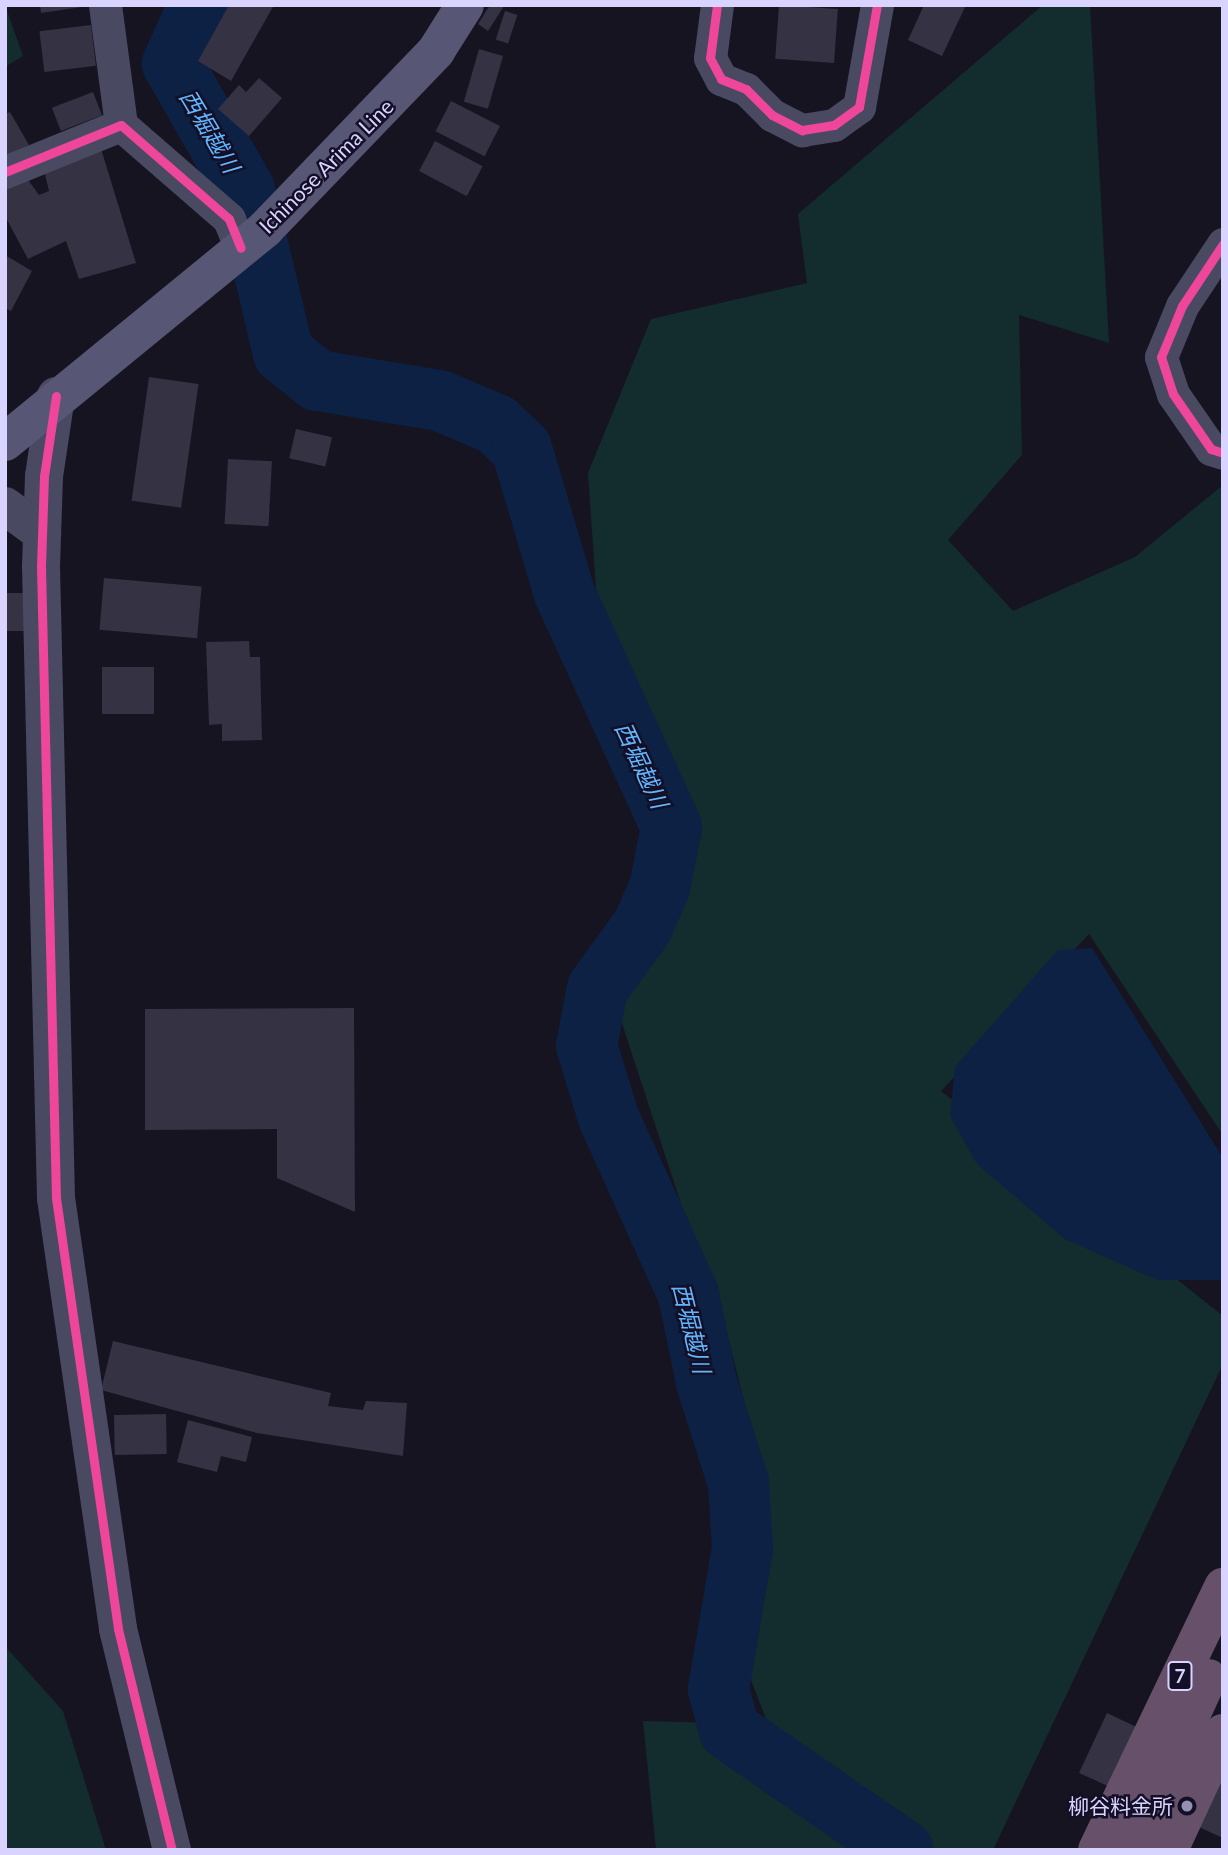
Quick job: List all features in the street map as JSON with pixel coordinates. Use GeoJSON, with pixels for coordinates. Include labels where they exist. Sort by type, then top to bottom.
{"type":"FeatureCollection","features":[{"type":"Feature","properties":{"kind":"highway","name":"7"},"geometry":{"type":"LineString","coordinates":[[1097,1850],[1223,1587]]}},
{"type":"Feature","properties":{"kind":"highway","name":"7"},"geometry":{"type":"LineString","coordinates":[[1129,1850],[1223,1644]]}},
{"type":"Feature","properties":{"kind":"highway"},"geometry":{"type":"LineString","coordinates":[[1169,1850],[1223,1733]]}},
{"type":"Feature","properties":{"kind":"highway"},"geometry":{"type":"LineString","coordinates":[[1196,1850],[1223,1792]]}},
{"type":"Feature","properties":{"kind":"main road","name":"Ichinose Arima Line"},"geometry":{"type":"LineString","coordinates":[[5,442],[56,396],[253,239],[436,51],[465,5]]}},
{"type":"Feature","properties":{"kind":"street"},"geometry":{"type":"LineString","coordinates":[[105,5],[121,125],[253,239]]}},
{"type":"Feature","properties":{"kind":"street"},"geometry":{"type":"LineString","coordinates":[[717,5],[710,58],[721,79],[802,130],[834,125],[859,107],[877,5]]}},
{"type":"Feature","properties":{"kind":"street"},"geometry":{"type":"LineString","coordinates":[[5,172],[121,125]]}},
{"type":"Feature","properties":{"kind":"street"},"geometry":{"type":"LineString","coordinates":[[1223,244],[1182,306],[1161,357],[1173,394],[1210,449],[1223,453]]}},
{"type":"Feature","properties":{"kind":"street"},"geometry":{"type":"LineString","coordinates":[[56,396],[42,533],[56,1198],[118,1629],[172,1850]]}},
{"type":"Feature","properties":{"kind":"street"},"geometry":{"type":"LineString","coordinates":[[5,506],[42,533]]}},
{"type":"Feature","properties":{"kind":"green space"},"geometry":{"type":"Polygon","coordinates":[[[5,5],[23,56],[5,67],[5,5]]]}},
{"type":"Feature","properties":{"kind":"green space"},"geometry":{"type":"Polygon","coordinates":[[[1043,5],[1090,5],[1109,343],[1019,315],[1022,455],[948,540],[1013,611],[1135,557],[1223,485],[1223,1135],[1089,934],[941,1091],[1223,1316],[1223,1364],[993,1850],[656,1850],[643,1721],[768,1724],[749,1675],[752,1434],[729,1341],[692,1268],[682,1207],[618,1011],[694,806],[599,633],[588,473],[651,319],[807,283],[798,214],[1043,5]]]}},
{"type":"Feature","properties":{"kind":"green space"},"geometry":{"type":"Polygon","coordinates":[[[5,1646],[63,1711],[106,1850],[5,1850],[5,1646]]]}},
{"type":"Feature","properties":{"kind":"water"},"geometry":{"type":"Polygon","coordinates":[[[1092,948],[1223,1158],[1223,1280],[1157,1280],[1065,1239],[977,1164],[950,1116],[955,1067],[1058,950],[1092,948]]]}},
{"type":"Feature","properties":{"kind":"building"},"geometry":{"type":"Polygon","coordinates":[[[40,5],[82,5],[82,7],[41,13],[40,5]]]}},
{"type":"Feature","properties":{"kind":"building"},"geometry":{"type":"Polygon","coordinates":[[[229,5],[274,5],[231,81],[198,61],[229,5]]]}},
{"type":"Feature","properties":{"kind":"building"},"geometry":{"type":"Polygon","coordinates":[[[490,5],[504,6],[488,31],[478,24],[490,5]]]}},
{"type":"Feature","properties":{"kind":"building"},"geometry":{"type":"Polygon","coordinates":[[[779,5],[838,9],[834,63],[775,59],[779,5]]]}},
{"type":"Feature","properties":{"kind":"building"},"geometry":{"type":"Polygon","coordinates":[[[924,5],[966,5],[942,56],[908,40],[924,5]]]}},
{"type":"Feature","properties":{"kind":"building"},"geometry":{"type":"Polygon","coordinates":[[[505,11],[517,15],[508,44],[496,40],[505,11]]]}},
{"type":"Feature","properties":{"kind":"building"},"geometry":{"type":"Polygon","coordinates":[[[91,25],[96,66],[44,72],[39,31],[91,25]]]}},
{"type":"Feature","properties":{"kind":"building"},"geometry":{"type":"Polygon","coordinates":[[[479,49],[503,56],[488,109],[464,102],[479,49]]]}},
{"type":"Feature","properties":{"kind":"building"},"geometry":{"type":"Polygon","coordinates":[[[259,78],[282,98],[249,136],[218,109],[239,85],[246,92],[259,78]]]}},
{"type":"Feature","properties":{"kind":"building"},"geometry":{"type":"Polygon","coordinates":[[[93,92],[102,115],[61,131],[52,108],[93,92]]]}},
{"type":"Feature","properties":{"kind":"building"},"geometry":{"type":"Polygon","coordinates":[[[451,101],[500,126],[485,156],[436,131],[451,101]]]}},
{"type":"Feature","properties":{"kind":"building"},"geometry":{"type":"Polygon","coordinates":[[[10,112],[29,145],[5,158],[5,114],[10,112]]]}},
{"type":"Feature","properties":{"kind":"building"},"geometry":{"type":"Polygon","coordinates":[[[435,141],[483,166],[467,196],[419,171],[435,141]]]}},
{"type":"Feature","properties":{"kind":"building"},"geometry":{"type":"Polygon","coordinates":[[[99,142],[136,263],[79,279],[66,241],[28,259],[5,216],[5,180],[21,170],[39,195],[49,191],[42,162],[99,142]]]}},
{"type":"Feature","properties":{"kind":"building"},"geometry":{"type":"Polygon","coordinates":[[[5,255],[32,271],[11,311],[5,308],[5,255]]]}},
{"type":"Feature","properties":{"kind":"building"},"geometry":{"type":"Polygon","coordinates":[[[149,377],[199,384],[181,508],[132,501],[149,377]]]}},
{"type":"Feature","properties":{"kind":"building"},"geometry":{"type":"Polygon","coordinates":[[[296,429],[332,437],[325,467],[289,458],[296,429]]]}},
{"type":"Feature","properties":{"kind":"building"},"geometry":{"type":"Polygon","coordinates":[[[228,459],[272,461],[269,526],[225,524],[228,459]]]}},
{"type":"Feature","properties":{"kind":"building"},"geometry":{"type":"Polygon","coordinates":[[[104,578],[202,587],[197,638],[99,630],[104,578]]]}},
{"type":"Feature","properties":{"kind":"building"},"geometry":{"type":"Polygon","coordinates":[[[5,593],[24,593],[24,631],[5,631],[5,593]]]}},
{"type":"Feature","properties":{"kind":"building"},"geometry":{"type":"Polygon","coordinates":[[[249,641],[250,657],[260,657],[262,740],[222,741],[222,724],[209,725],[206,642],[249,641]]]}},
{"type":"Feature","properties":{"kind":"building"},"geometry":{"type":"Polygon","coordinates":[[[102,667],[154,667],[154,714],[102,714],[102,667]]]}},
{"type":"Feature","properties":{"kind":"building"},"geometry":{"type":"Polygon","coordinates":[[[354,1008],[355,1212],[277,1178],[277,1129],[145,1130],[145,1009],[354,1008]]]}},
{"type":"Feature","properties":{"kind":"building"},"geometry":{"type":"Polygon","coordinates":[[[113,1341],[331,1393],[328,1406],[363,1410],[366,1401],[407,1403],[403,1456],[257,1433],[101,1390],[113,1341]]]}},
{"type":"Feature","properties":{"kind":"building"},"geometry":{"type":"Polygon","coordinates":[[[166,1414],[167,1454],[115,1455],[114,1415],[166,1414]]]}},
{"type":"Feature","properties":{"kind":"building"},"geometry":{"type":"Polygon","coordinates":[[[188,1420],[252,1437],[246,1462],[221,1456],[217,1472],[177,1462],[188,1420]]]}},
{"type":"Feature","properties":{"kind":"building","name":"柳谷料金所"},"geometry":{"type":"Polygon","coordinates":[[[1107,1713],[1223,1768],[1223,1838],[1079,1773],[1107,1713]]]}},
{"type":"Feature","properties":{"kind":"waterway","name":"西堀越川"},"geometry":{"type":"LineString","coordinates":[[198,5],[172,63],[244,189],[283,353],[317,380],[439,400],[496,424],[521,448],[564,593],[671,827],[659,887],[642,926],[597,988],[586,1045],[608,1117],[688,1294],[706,1382],[738,1483],[742,1548],[718,1689],[729,1730],[903,1850]]}},
{"type":"Feature","properties":{"kind":"cycle path"},"geometry":{"type":"LineString","coordinates":[[717,5],[710,58],[721,79],[746,89],[772,115],[802,130],[834,125],[859,107],[877,5]]}},
{"type":"Feature","properties":{"kind":"cycle path"},"geometry":{"type":"LineString","coordinates":[[5,172],[121,125],[229,219],[241,248]]}},
{"type":"Feature","properties":{"kind":"cycle path"},"geometry":{"type":"LineString","coordinates":[[1223,244],[1182,306],[1161,357],[1173,394],[1211,449],[1223,453]]}},
{"type":"Feature","properties":{"kind":"cycle path"},"geometry":{"type":"LineString","coordinates":[[56,396],[44,476],[41,567],[56,1198],[118,1629],[172,1850]]}},
{"type":"Feature","properties":{"kind":"place","name":"柳谷料金所"},"geometry":{"type":"Point","coordinates":[1187,1806]}}]}
